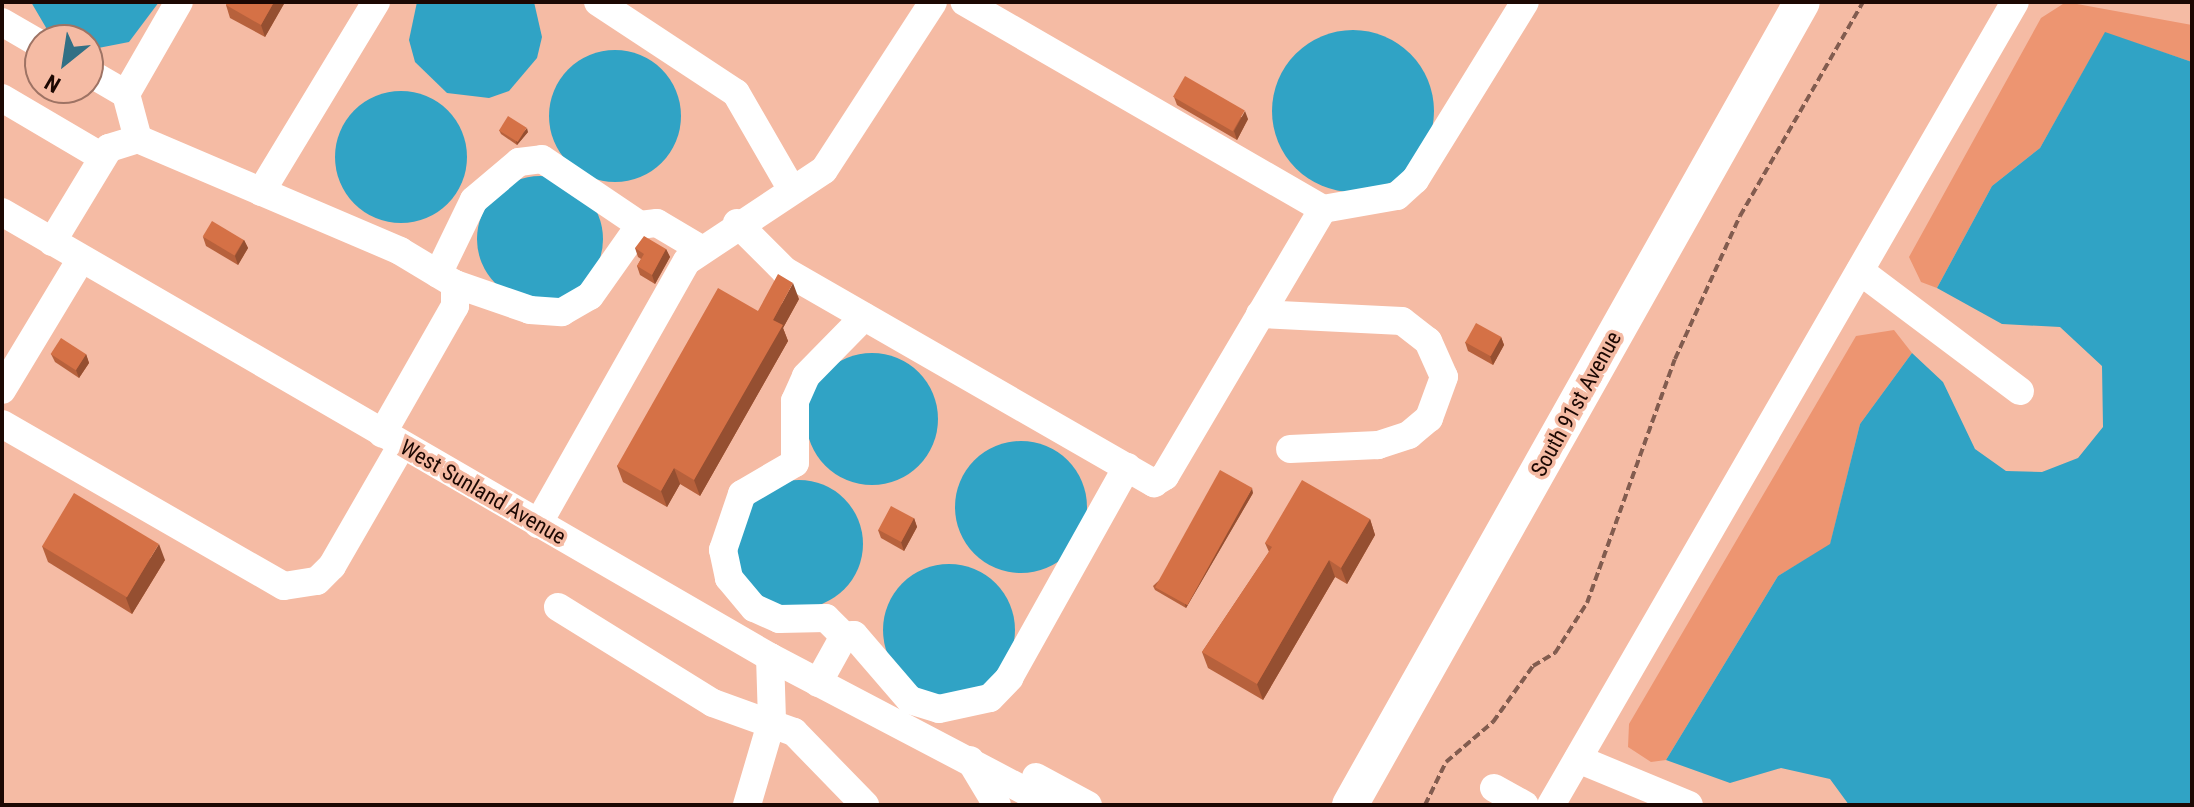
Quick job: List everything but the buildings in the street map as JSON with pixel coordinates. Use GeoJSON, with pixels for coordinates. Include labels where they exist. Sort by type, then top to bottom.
{"type":"FeatureCollection","features":[{"type":"Feature","properties":{"kind":"main road","name":"South 91st Avenue"},"geometry":{"type":"LineString","coordinates":[[1350,805],[1802,2]]}},
{"type":"Feature","properties":{"kind":"street"},"geometry":{"type":"LineString","coordinates":[[138,139],[126,94],[179,2]]}},
{"type":"Feature","properties":{"kind":"street"},"geometry":{"type":"LineString","coordinates":[[261,192],[376,2]]}},
{"type":"Feature","properties":{"kind":"street"},"geometry":{"type":"LineString","coordinates":[[598,2],[736,93],[792,190]]}},
{"type":"Feature","properties":{"kind":"street"},"geometry":{"type":"LineString","coordinates":[[538,524],[701,249],[792,190],[845,147],[933,2]]}},
{"type":"Feature","properties":{"kind":"street"},"geometry":{"type":"LineString","coordinates":[[964,2],[1323,209],[1397,196],[1415,180],[1525,2]]}},
{"type":"Feature","properties":{"kind":"street"},"geometry":{"type":"LineString","coordinates":[[1551,805],[2015,2]]}},
{"type":"Feature","properties":{"kind":"street"},"geometry":{"type":"LineString","coordinates":[[2,22],[24,35]]}},
{"type":"Feature","properties":{"kind":"street"},"geometry":{"type":"LineString","coordinates":[[104,81],[126,94]]}},
{"type":"Feature","properties":{"kind":"street"},"geometry":{"type":"LineString","coordinates":[[2,98],[102,157]]}},
{"type":"Feature","properties":{"kind":"street"},"geometry":{"type":"LineString","coordinates":[[52,242],[102,157],[138,139],[261,192],[330,217],[446,279],[530,310],[562,312],[590,296],[640,225]]}},
{"type":"Feature","properties":{"kind":"street"},"geometry":{"type":"LineString","coordinates":[[2,424],[284,586],[317,581],[332,566],[455,306],[446,279],[474,200],[519,162],[542,159],[640,225],[657,223],[701,249]]}},
{"type":"Feature","properties":{"kind":"street"},"geometry":{"type":"LineString","coordinates":[[737,223],[785,271],[1154,483],[1165,476],[1323,209]]}},
{"type":"Feature","properties":{"kind":"street","name":"West Sunland Avenue"},"geometry":{"type":"LineString","coordinates":[[2,212],[770,657],[1052,805]]}},
{"type":"Feature","properties":{"kind":"street"},"geometry":{"type":"LineString","coordinates":[[2,390],[81,259]]}},
{"type":"Feature","properties":{"kind":"street"},"geometry":{"type":"LineString","coordinates":[[1860,271],[2020,391]]}},
{"type":"Feature","properties":{"kind":"street"},"geometry":{"type":"LineString","coordinates":[[1260,314],[1402,321],[1428,341],[1444,377],[1429,418],[1409,435],[1378,445],[1290,449]]}},
{"type":"Feature","properties":{"kind":"street"},"geometry":{"type":"LineString","coordinates":[[864,317],[806,376],[795,401],[795,463],[742,494],[723,550],[729,578],[754,608],[779,619],[826,618],[844,636],[865,642],[910,700],[939,709],[990,698],[1009,678],[1127,467]]}},
{"type":"Feature","properties":{"kind":"street"},"geometry":{"type":"LineString","coordinates":[[558,607],[713,703],[772,720],[794,732],[865,805]]}},
{"type":"Feature","properties":{"kind":"street"},"geometry":{"type":"LineString","coordinates":[[818,683],[844,636]]}},
{"type":"Feature","properties":{"kind":"street"},"geometry":{"type":"LineString","coordinates":[[747,805],[772,720],[770,657]]}},
{"type":"Feature","properties":{"kind":"street"},"geometry":{"type":"LineString","coordinates":[[1578,759],[1689,805]]}},
{"type":"Feature","properties":{"kind":"street"},"geometry":{"type":"LineString","coordinates":[[970,760],[997,805]]}},
{"type":"Feature","properties":{"kind":"street","name":"West Sunland Avenue"},"geometry":{"type":"LineString","coordinates":[[970,760],[1040,778],[1088,805]]}},
{"type":"Feature","properties":{"kind":"street"},"geometry":{"type":"LineString","coordinates":[[1494,788],[1525,805]]}},
{"type":"Feature","properties":{"kind":"path"},"geometry":{"type":"LineString","coordinates":[[1425,805],[1446,762],[1493,722],[1533,666],[1555,653],[1587,603],[1675,359],[1740,216],[1863,2]]}},
{"type":"Feature","properties":{"kind":"shaded area"},"geometry":{"type":"Polygon","coordinates":[[[2066,2],[2192,25],[2192,62],[2105,33],[2040,148],[1992,186],[1937,288],[1921,282],[1909,257],[2041,18],[2066,2]]]}},
{"type":"Feature","properties":{"kind":"shaded area"},"geometry":{"type":"Polygon","coordinates":[[[1894,330],[1912,353],[1860,424],[1830,545],[1778,576],[1666,760],[1651,762],[1628,747],[1629,724],[1856,336],[1894,330]]]}},
{"type":"Feature","properties":{"kind":"water"},"geometry":{"type":"Polygon","coordinates":[[[31,2],[159,2],[129,42],[104,47],[104,24],[44,24],[31,2]]]}},
{"type":"Feature","properties":{"kind":"water"},"geometry":{"type":"Polygon","coordinates":[[[417,2],[534,2],[542,37],[537,58],[509,91],[489,98],[447,93],[415,62],[409,40],[417,2]]]}},
{"type":"Feature","properties":{"kind":"water"},"geometry":{"type":"Polygon","coordinates":[[[1353,30],[1384,36],[1410,54],[1428,80],[1434,111],[1428,142],[1410,168],[1384,186],[1353,192],[1322,186],[1296,168],[1278,142],[1272,111],[1278,80],[1296,54],[1322,36],[1353,30]]]}},
{"type":"Feature","properties":{"kind":"water"},"geometry":{"type":"Polygon","coordinates":[[[2105,32],[2192,62],[2192,805],[1849,805],[1830,779],[1781,768],[1730,783],[1666,760],[1778,576],[1830,544],[1860,424],[1912,353],[1943,382],[1975,449],[2006,471],[2042,472],[2078,458],[2103,427],[2102,366],[2060,327],[2002,324],[1937,288],[1992,186],[2040,148],[2105,32]]]}},
{"type":"Feature","properties":{"kind":"water"},"geometry":{"type":"Polygon","coordinates":[[[615,50],[640,55],[662,69],[676,91],[681,116],[676,141],[662,163],[640,177],[615,182],[590,177],[568,163],[554,141],[549,116],[554,91],[568,69],[590,55],[615,50]]]}},
{"type":"Feature","properties":{"kind":"water"},"geometry":{"type":"Polygon","coordinates":[[[401,91],[426,96],[448,110],[462,132],[467,157],[462,182],[448,204],[426,218],[401,223],[376,218],[354,204],[340,182],[335,157],[340,132],[354,110],[376,96],[401,91]]]}},
{"type":"Feature","properties":{"kind":"water"},"geometry":{"type":"Polygon","coordinates":[[[540,176],[564,181],[584,195],[598,215],[603,239],[598,263],[584,283],[564,297],[540,302],[516,297],[496,283],[482,263],[477,239],[482,215],[496,195],[516,181],[540,176]]]}},
{"type":"Feature","properties":{"kind":"water"},"geometry":{"type":"Polygon","coordinates":[[[872,353],[897,358],[919,372],[933,394],[938,419],[933,444],[919,466],[897,480],[872,485],[847,480],[825,466],[811,444],[806,419],[811,394],[825,372],[847,358],[872,353]]]}},
{"type":"Feature","properties":{"kind":"water"},"geometry":{"type":"Polygon","coordinates":[[[1021,441],[1046,446],[1067,461],[1082,482],[1087,507],[1082,532],[1067,553],[1046,568],[1021,573],[996,568],[975,553],[960,532],[955,507],[960,482],[975,461],[996,446],[1021,441]]]}},
{"type":"Feature","properties":{"kind":"water"},"geometry":{"type":"Polygon","coordinates":[[[799,480],[824,485],[844,499],[858,519],[863,544],[858,569],[844,589],[824,603],[799,608],[774,603],[754,589],[740,569],[735,544],[740,519],[754,499],[774,485],[799,480]]]}},
{"type":"Feature","properties":{"kind":"water"},"geometry":{"type":"Polygon","coordinates":[[[949,564],[974,569],[996,583],[1010,605],[1015,630],[1010,655],[996,677],[974,691],[949,696],[924,691],[902,677],[888,655],[883,630],[888,605],[902,583],[924,569],[949,564]]]}}]}
